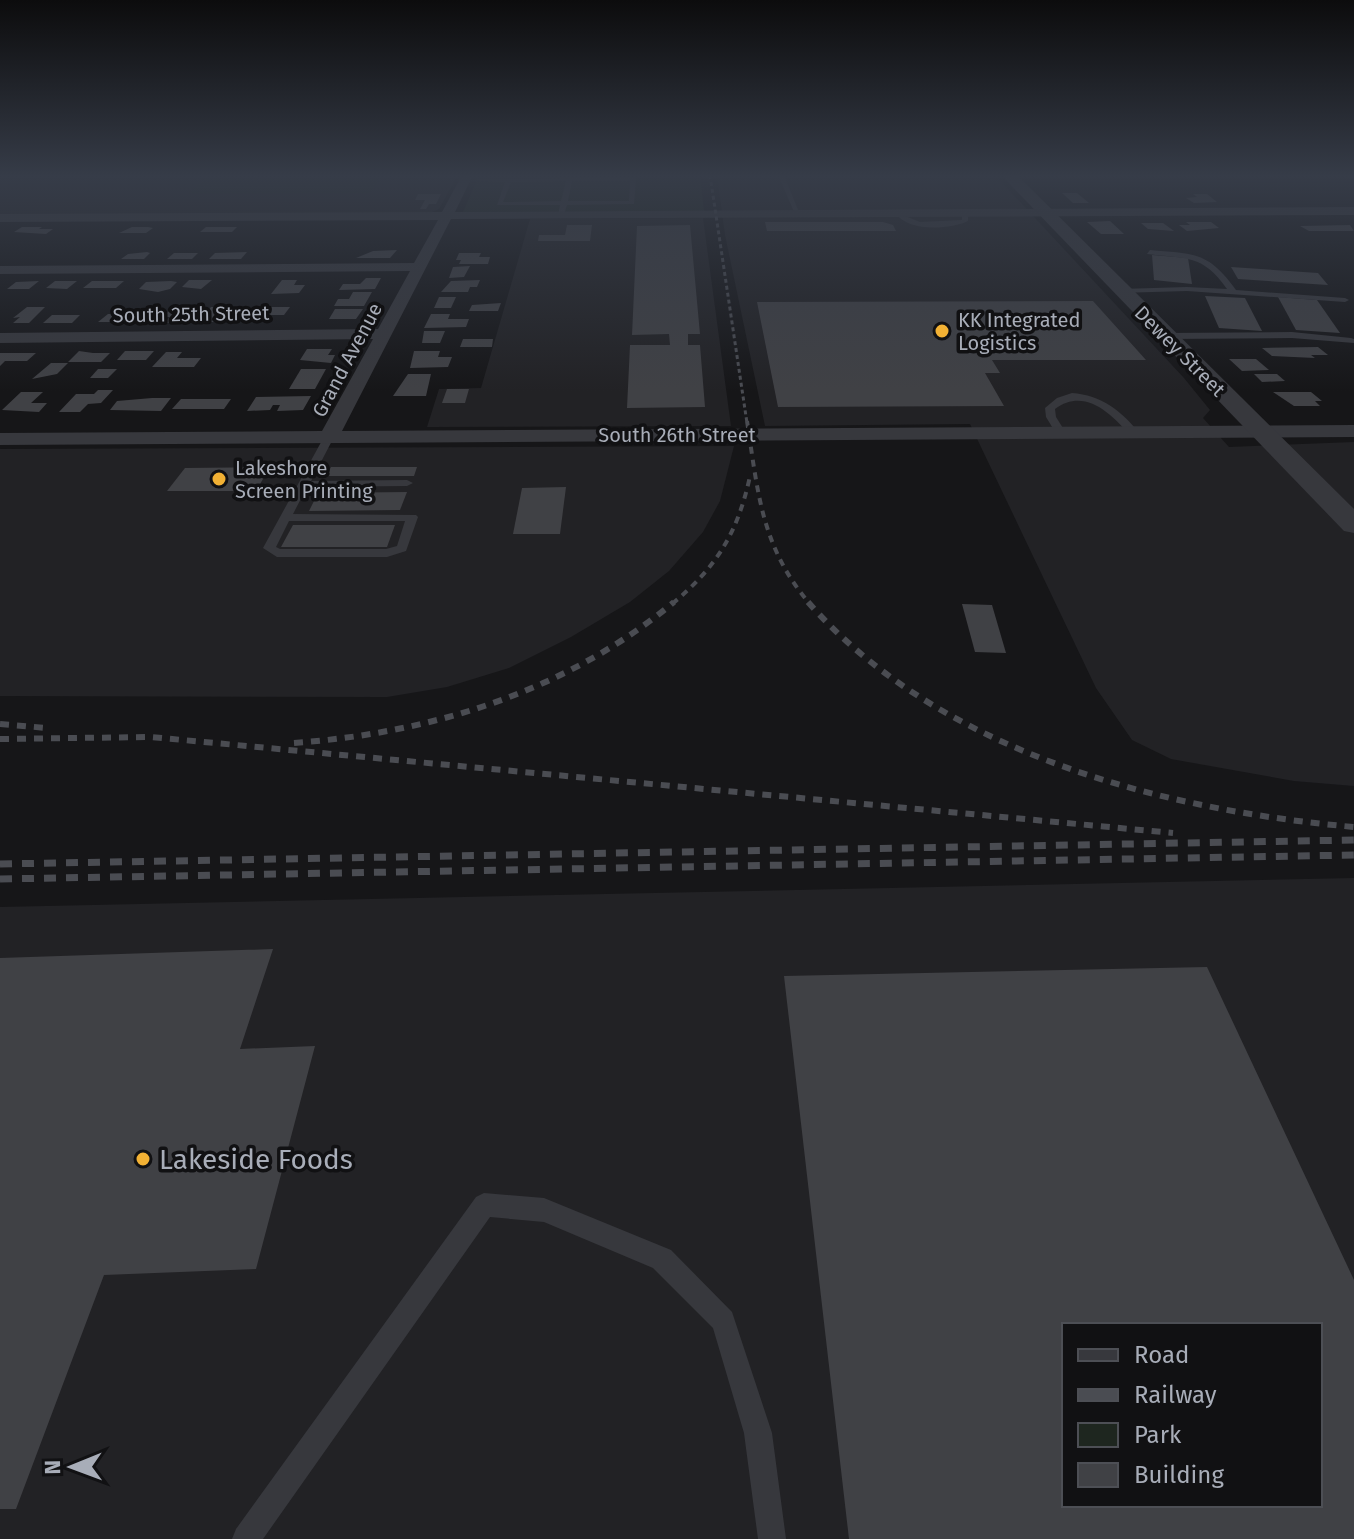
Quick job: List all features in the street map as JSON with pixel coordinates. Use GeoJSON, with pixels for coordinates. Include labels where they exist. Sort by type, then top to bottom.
{"type":"FeatureCollection","features":[{"type":"Feature","properties":{"kind":"street","name":"Grand Avenue"},"geometry":{"type":"LineString","coordinates":[[329,437],[429,247]]}},
{"type":"Feature","properties":{"kind":"street","name":"Dewey Street"},"geometry":{"type":"LineString","coordinates":[[1077,247],[1354,525]]}},
{"type":"Feature","properties":{"kind":"street"},"geometry":{"type":"LineString","coordinates":[[0,270],[418,267]]}},
{"type":"Feature","properties":{"kind":"street","name":"South 25th Street"},"geometry":{"type":"LineString","coordinates":[[0,338],[383,334]]}},
{"type":"Feature","properties":{"kind":"street","name":"South 26th Street"},"geometry":{"type":"LineString","coordinates":[[0,439],[1354,431]]}},
{"type":"Feature","properties":{"kind":"lane"},"geometry":{"type":"LineString","coordinates":[[1150,252],[1206,259],[1218,268],[1233,292]]}},
{"type":"Feature","properties":{"kind":"lane"},"geometry":{"type":"LineString","coordinates":[[1121,291],[1233,292],[1345,300]]}},
{"type":"Feature","properties":{"kind":"lane"},"geometry":{"type":"LineString","coordinates":[[1166,336],[1292,335],[1351,341]]}},
{"type":"Feature","properties":{"kind":"lane"},"geometry":{"type":"LineString","coordinates":[[1061,433],[1051,417],[1050,408],[1058,400],[1072,397],[1105,403],[1134,433]]}},
{"type":"Feature","properties":{"kind":"lane"},"geometry":{"type":"LineString","coordinates":[[285,518],[412,517],[402,548],[387,553],[277,553],[269,548],[303,484],[329,437]]}},
{"type":"Feature","properties":{"kind":"lane"},"geometry":{"type":"LineString","coordinates":[[303,484],[407,483]]}},
{"type":"Feature","properties":{"kind":"lane"},"geometry":{"type":"LineString","coordinates":[[246,1539],[484,1205],[544,1210],[662,1259],[723,1321],[758,1433],[772,1539]]}},
{"type":"Feature","properties":{"kind":"shaded area"},"geometry":{"type":"Polygon","coordinates":[[[522,247],[707,247],[731,426],[427,427],[439,389],[481,388],[522,247]]]}},
{"type":"Feature","properties":{"kind":"shaded area"},"geometry":{"type":"Polygon","coordinates":[[[727,247],[1062,247],[1184,378],[1210,410],[1203,418],[1229,447],[1354,442],[1354,786],[1294,781],[1171,759],[1132,740],[1096,688],[970,424],[765,426],[727,247]]]}},
{"type":"Feature","properties":{"kind":"shaded area"},"geometry":{"type":"Polygon","coordinates":[[[734,446],[720,501],[703,532],[669,571],[630,602],[571,637],[509,668],[447,687],[387,697],[0,696],[0,449],[734,446]]]}},
{"type":"Feature","properties":{"kind":"shaded area"},"geometry":{"type":"Polygon","coordinates":[[[1354,878],[1354,1539],[0,1539],[0,907],[1354,878]]]}},
{"type":"Feature","properties":{"kind":"building"},"geometry":{"type":"Polygon","coordinates":[[[636,247],[692,247],[700,334],[688,334],[688,345],[700,345],[705,407],[627,408],[630,345],[670,345],[669,334],[632,335],[636,247]]]}},
{"type":"Feature","properties":{"kind":"building"},"geometry":{"type":"Polygon","coordinates":[[[397,250],[390,258],[356,258],[373,251],[397,250]]]}},
{"type":"Feature","properties":{"kind":"building"},"geometry":{"type":"Polygon","coordinates":[[[247,252],[241,259],[209,259],[215,253],[247,252]]]}},
{"type":"Feature","properties":{"kind":"building"},"geometry":{"type":"Polygon","coordinates":[[[150,253],[144,259],[121,259],[128,254],[150,253]]]}},
{"type":"Feature","properties":{"kind":"building"},"geometry":{"type":"Polygon","coordinates":[[[174,253],[198,253],[192,259],[167,259],[174,253]]]}},
{"type":"Feature","properties":{"kind":"building"},"geometry":{"type":"Polygon","coordinates":[[[459,253],[481,253],[479,257],[490,257],[488,264],[459,264],[461,260],[456,260],[459,253]]]}},
{"type":"Feature","properties":{"kind":"building"},"geometry":{"type":"Polygon","coordinates":[[[1152,255],[1188,258],[1192,284],[1154,280],[1152,255]]]}},
{"type":"Feature","properties":{"kind":"building"},"geometry":{"type":"Polygon","coordinates":[[[470,266],[464,277],[449,278],[453,267],[470,266]]]}},
{"type":"Feature","properties":{"kind":"building"},"geometry":{"type":"Polygon","coordinates":[[[1231,267],[1318,273],[1328,285],[1238,279],[1231,267]]]}},
{"type":"Feature","properties":{"kind":"building"},"geometry":{"type":"Polygon","coordinates":[[[366,278],[381,278],[375,289],[339,290],[343,284],[360,284],[366,278]]]}},
{"type":"Feature","properties":{"kind":"building"},"geometry":{"type":"Polygon","coordinates":[[[189,280],[212,280],[201,289],[182,287],[189,280]]]}},
{"type":"Feature","properties":{"kind":"building"},"geometry":{"type":"Polygon","coordinates":[[[282,280],[297,280],[294,285],[305,285],[299,293],[271,294],[282,280]]]}},
{"type":"Feature","properties":{"kind":"building"},"geometry":{"type":"Polygon","coordinates":[[[480,280],[477,287],[470,287],[468,292],[441,292],[451,281],[480,280]]]}},
{"type":"Feature","properties":{"kind":"building"},"geometry":{"type":"Polygon","coordinates":[[[39,281],[29,289],[7,289],[16,282],[39,281]]]}},
{"type":"Feature","properties":{"kind":"building"},"geometry":{"type":"Polygon","coordinates":[[[55,281],[77,281],[67,289],[46,288],[55,281]]]}},
{"type":"Feature","properties":{"kind":"building"},"geometry":{"type":"Polygon","coordinates":[[[92,281],[124,281],[116,288],[83,288],[92,281]]]}},
{"type":"Feature","properties":{"kind":"building"},"geometry":{"type":"Polygon","coordinates":[[[146,282],[177,282],[170,289],[158,292],[139,289],[146,282]]]}},
{"type":"Feature","properties":{"kind":"building"},"geometry":{"type":"Polygon","coordinates":[[[353,292],[372,292],[364,306],[334,306],[338,299],[349,299],[353,292]]]}},
{"type":"Feature","properties":{"kind":"building"},"geometry":{"type":"Polygon","coordinates":[[[1205,296],[1245,298],[1262,331],[1219,328],[1205,296]]]}},
{"type":"Feature","properties":{"kind":"building"},"geometry":{"type":"Polygon","coordinates":[[[439,297],[456,297],[451,308],[434,308],[439,297]]]}},
{"type":"Feature","properties":{"kind":"building"},"geometry":{"type":"Polygon","coordinates":[[[1278,297],[1317,300],[1340,333],[1296,330],[1278,297]]]}},
{"type":"Feature","properties":{"kind":"building","name":"KK Integrated Logistics"},"geometry":{"type":"Polygon","coordinates":[[[1093,301],[1146,360],[992,360],[1000,373],[985,373],[1004,406],[778,407],[757,302],[1093,301]]]}},
{"type":"Feature","properties":{"kind":"building"},"geometry":{"type":"Polygon","coordinates":[[[501,303],[498,311],[469,311],[472,305],[501,303]]]}},
{"type":"Feature","properties":{"kind":"building"},"geometry":{"type":"Polygon","coordinates":[[[27,307],[45,307],[29,323],[13,323],[20,317],[13,318],[27,307]]]}},
{"type":"Feature","properties":{"kind":"building"},"geometry":{"type":"Polygon","coordinates":[[[173,307],[191,307],[187,311],[193,311],[180,323],[164,323],[170,317],[163,317],[173,307]]]}},
{"type":"Feature","properties":{"kind":"building"},"geometry":{"type":"Polygon","coordinates":[[[211,307],[246,307],[239,315],[222,316],[217,322],[198,322],[211,307]]]}},
{"type":"Feature","properties":{"kind":"building"},"geometry":{"type":"Polygon","coordinates":[[[260,307],[290,307],[284,315],[271,315],[266,321],[249,322],[260,307]]]}},
{"type":"Feature","properties":{"kind":"building"},"geometry":{"type":"Polygon","coordinates":[[[335,309],[363,309],[356,319],[329,319],[335,309]]]}},
{"type":"Feature","properties":{"kind":"building"},"geometry":{"type":"Polygon","coordinates":[[[143,310],[154,310],[141,322],[98,322],[108,314],[139,314],[143,310]]]}},
{"type":"Feature","properties":{"kind":"building"},"geometry":{"type":"Polygon","coordinates":[[[431,314],[450,314],[448,319],[469,319],[466,327],[424,328],[431,314]]]}},
{"type":"Feature","properties":{"kind":"building"},"geometry":{"type":"Polygon","coordinates":[[[52,315],[80,315],[72,323],[43,323],[52,315]]]}},
{"type":"Feature","properties":{"kind":"building"},"geometry":{"type":"Polygon","coordinates":[[[424,331],[445,331],[440,343],[422,343],[424,331]]]}},
{"type":"Feature","properties":{"kind":"building"},"geometry":{"type":"Polygon","coordinates":[[[463,339],[493,339],[492,347],[460,347],[463,339]]]}},
{"type":"Feature","properties":{"kind":"building"},"geometry":{"type":"Polygon","coordinates":[[[1318,347],[1328,355],[1311,355],[1315,358],[1272,356],[1262,348],[1318,347]]]}},
{"type":"Feature","properties":{"kind":"building"},"geometry":{"type":"Polygon","coordinates":[[[307,349],[332,349],[328,355],[335,355],[331,363],[300,360],[307,349]]]}},
{"type":"Feature","properties":{"kind":"building"},"geometry":{"type":"Polygon","coordinates":[[[79,351],[110,353],[101,362],[68,362],[79,351]]]}},
{"type":"Feature","properties":{"kind":"building"},"geometry":{"type":"Polygon","coordinates":[[[125,351],[154,351],[146,360],[117,360],[125,351]]]}},
{"type":"Feature","properties":{"kind":"building"},"geometry":{"type":"Polygon","coordinates":[[[414,351],[440,351],[438,357],[452,357],[448,367],[410,368],[414,351]]]}},
{"type":"Feature","properties":{"kind":"building"},"geometry":{"type":"Polygon","coordinates":[[[166,352],[182,352],[177,358],[201,358],[194,367],[152,367],[166,352]]]}},
{"type":"Feature","properties":{"kind":"building"},"geometry":{"type":"Polygon","coordinates":[[[0,353],[36,353],[27,361],[5,361],[0,366],[0,353]]]}},
{"type":"Feature","properties":{"kind":"building"},"geometry":{"type":"Polygon","coordinates":[[[1229,359],[1256,359],[1269,370],[1242,371],[1229,359]]]}},
{"type":"Feature","properties":{"kind":"building"},"geometry":{"type":"Polygon","coordinates":[[[51,363],[68,363],[57,374],[32,379],[51,363]]]}},
{"type":"Feature","properties":{"kind":"building"},"geometry":{"type":"Polygon","coordinates":[[[98,369],[117,369],[108,378],[90,378],[98,369]]]}},
{"type":"Feature","properties":{"kind":"building"},"geometry":{"type":"Polygon","coordinates":[[[301,369],[326,369],[315,389],[289,389],[301,369]]]}},
{"type":"Feature","properties":{"kind":"building"},"geometry":{"type":"Polygon","coordinates":[[[408,374],[431,374],[426,396],[393,396],[408,374]]]}},
{"type":"Feature","properties":{"kind":"building"},"geometry":{"type":"Polygon","coordinates":[[[1254,374],[1277,374],[1285,381],[1262,382],[1254,374]]]}},
{"type":"Feature","properties":{"kind":"building"},"geometry":{"type":"Polygon","coordinates":[[[447,389],[469,389],[465,403],[442,403],[447,389]]]}},
{"type":"Feature","properties":{"kind":"building"},"geometry":{"type":"Polygon","coordinates":[[[98,390],[113,390],[101,403],[88,404],[80,412],[59,412],[76,394],[94,394],[98,390]]]}},
{"type":"Feature","properties":{"kind":"building"},"geometry":{"type":"Polygon","coordinates":[[[21,392],[43,392],[31,403],[47,403],[39,412],[2,410],[21,392]]]}},
{"type":"Feature","properties":{"kind":"building"},"geometry":{"type":"Polygon","coordinates":[[[1273,392],[1311,392],[1322,401],[1315,401],[1320,406],[1294,406],[1273,392]]]}},
{"type":"Feature","properties":{"kind":"building"},"geometry":{"type":"Polygon","coordinates":[[[311,396],[303,410],[277,411],[280,405],[273,405],[270,410],[247,411],[256,397],[311,396]]]}},
{"type":"Feature","properties":{"kind":"building"},"geometry":{"type":"Polygon","coordinates":[[[171,398],[161,411],[110,410],[117,401],[171,398]]]}},
{"type":"Feature","properties":{"kind":"building"},"geometry":{"type":"Polygon","coordinates":[[[181,399],[231,399],[224,409],[172,409],[181,399]]]}},
{"type":"Feature","properties":{"kind":"building","name":"Lakeshore Screen Printing"},"geometry":{"type":"Polygon","coordinates":[[[270,467],[256,491],[167,491],[185,468],[270,467]]]}},
{"type":"Feature","properties":{"kind":"building"},"geometry":{"type":"Polygon","coordinates":[[[331,467],[417,467],[414,476],[326,476],[331,467]]]}},
{"type":"Feature","properties":{"kind":"building"},"geometry":{"type":"Polygon","coordinates":[[[566,487],[560,534],[513,534],[522,488],[566,487]]]}},
{"type":"Feature","properties":{"kind":"building"},"geometry":{"type":"Polygon","coordinates":[[[407,492],[400,510],[309,511],[318,493],[407,492]]]}},
{"type":"Feature","properties":{"kind":"building"},"geometry":{"type":"Polygon","coordinates":[[[293,525],[395,525],[387,547],[281,547],[293,525]]]}},
{"type":"Feature","properties":{"kind":"building"},"geometry":{"type":"Polygon","coordinates":[[[962,604],[992,605],[1006,653],[975,652],[962,604]]]}},
{"type":"Feature","properties":{"kind":"building","name":"Lakeside Foods"},"geometry":{"type":"Polygon","coordinates":[[[273,949],[240,1049],[315,1046],[256,1269],[104,1275],[16,1509],[0,1509],[0,958],[273,949]]]}},
{"type":"Feature","properties":{"kind":"building"},"geometry":{"type":"Polygon","coordinates":[[[1207,967],[1354,1280],[1354,1539],[849,1539],[784,976],[1207,967]]]}},
{"type":"Feature","properties":{"kind":"railway"},"geometry":{"type":"LineString","coordinates":[[721,247],[747,423]]}},
{"type":"Feature","properties":{"kind":"railway"},"geometry":{"type":"LineString","coordinates":[[747,421],[759,495],[771,540],[794,583],[810,604]]}},
{"type":"Feature","properties":{"kind":"railway"},"geometry":{"type":"LineString","coordinates":[[672,604],[701,576],[723,547],[739,514],[750,476]]}},
{"type":"Feature","properties":{"kind":"railway"},"geometry":{"type":"LineString","coordinates":[[294,743],[397,729],[496,702],[589,660],[633,633],[674,602]]}},
{"type":"Feature","properties":{"kind":"railway"},"geometry":{"type":"LineString","coordinates":[[810,604],[861,654],[922,698],[988,735],[1058,765],[1132,788],[1206,806],[1354,827]]}},
{"type":"Feature","properties":{"kind":"railway"},"geometry":{"type":"LineString","coordinates":[[0,724],[47,728]]}},
{"type":"Feature","properties":{"kind":"railway"},"geometry":{"type":"LineString","coordinates":[[0,739],[151,737],[1173,833]]}},
{"type":"Feature","properties":{"kind":"railway"},"geometry":{"type":"LineString","coordinates":[[0,864],[1354,840]]}},
{"type":"Feature","properties":{"kind":"railway"},"geometry":{"type":"LineString","coordinates":[[0,879],[1354,855]]}},
{"type":"Feature","properties":{"kind":"place","name":"KK Integrated Logistics"},"geometry":{"type":"Point","coordinates":[942,331]}},
{"type":"Feature","properties":{"kind":"place","name":"Lakeshore Screen Printing"},"geometry":{"type":"Point","coordinates":[219,479]}},
{"type":"Feature","properties":{"kind":"place","name":"Lakeside Foods"},"geometry":{"type":"Point","coordinates":[143,1159]}}]}
